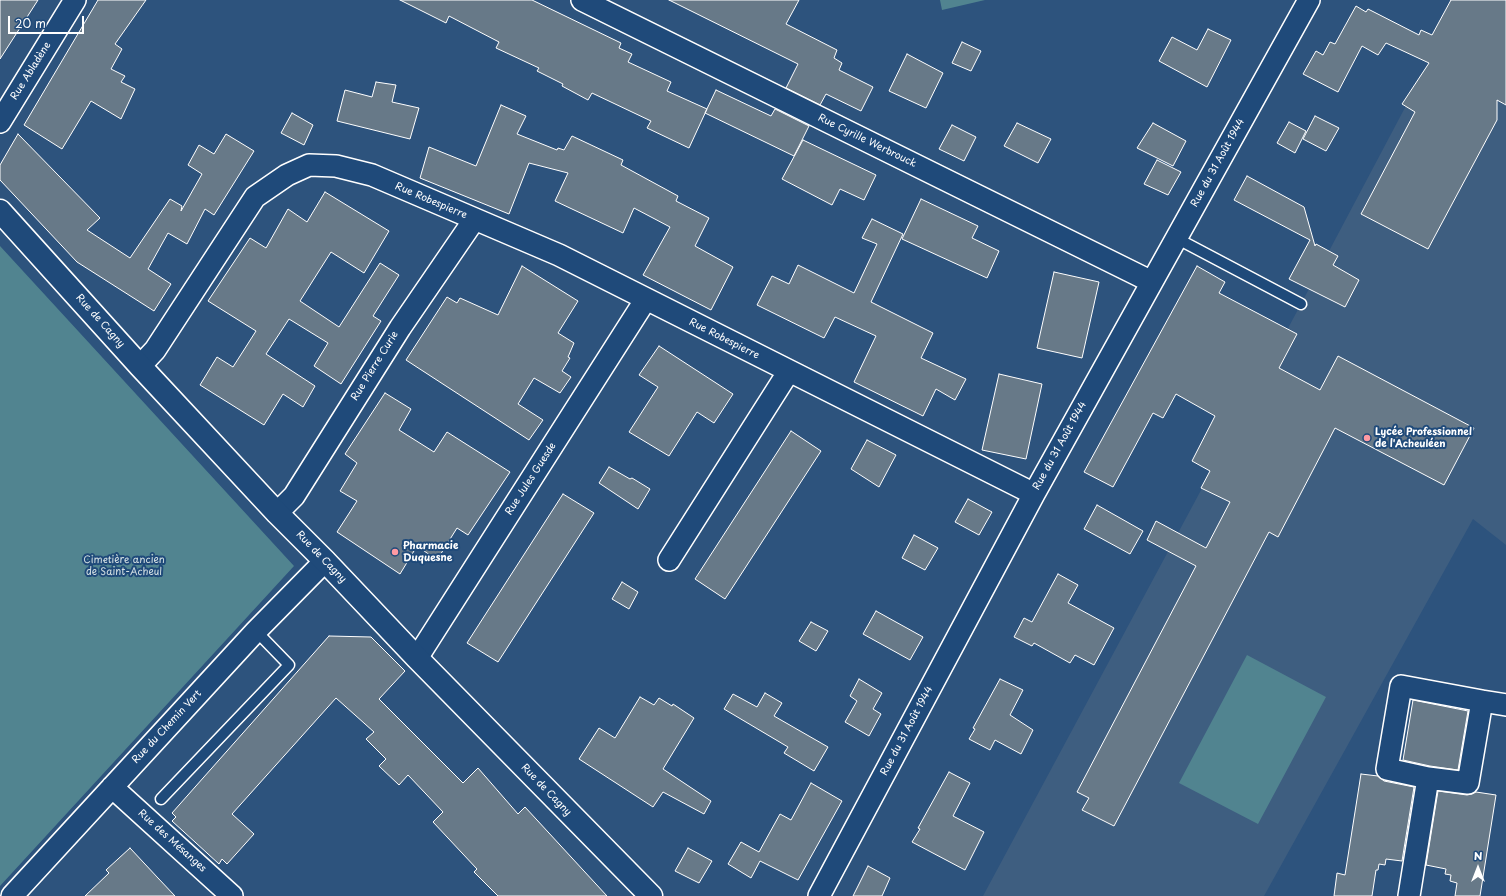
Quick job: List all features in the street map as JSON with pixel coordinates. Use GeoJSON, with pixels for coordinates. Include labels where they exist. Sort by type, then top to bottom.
{"type":"FeatureCollection","features":[{"type":"Feature","properties":{"kind":"main road","name":"Rue de Cagny"},"geometry":{"type":"LineString","coordinates":[[0,211],[140,366],[277,513],[650,896]]}},
{"type":"Feature","properties":{"kind":"street","name":"Rue Abladène"},"geometry":{"type":"LineString","coordinates":[[0,122],[75,0]]}},
{"type":"Feature","properties":{"kind":"street","name":"Rue Cyrille Werbrouck"},"geometry":{"type":"LineString","coordinates":[[582,0],[1152,282]]}},
{"type":"Feature","properties":{"kind":"street","name":"Rue du 31 Août 1944"},"geometry":{"type":"LineString","coordinates":[[819,896],[1034,494],[1309,0]]}},
{"type":"Feature","properties":{"kind":"street","name":"Rue Robespierre"},"geometry":{"type":"LineString","coordinates":[[140,366],[155,350],[255,197],[286,175],[309,165],[336,166],[372,176],[559,255],[1034,494]]}},
{"type":"Feature","properties":{"kind":"street","name":"Rue Pierre Curie"},"geometry":{"type":"LineString","coordinates":[[277,513],[294,496],[400,328],[474,220]]}},
{"type":"Feature","properties":{"kind":"street","name":"Rue Jules Guesde"},"geometry":{"type":"LineString","coordinates":[[417,658],[646,299]]}},
{"type":"Feature","properties":{"kind":"street"},"geometry":{"type":"LineString","coordinates":[[669,560],[789,371]]}},
{"type":"Feature","properties":{"kind":"street","name":"Rue du Chemin Vert"},"geometry":{"type":"LineString","coordinates":[[12,896],[256,631],[325,561]]}},
{"type":"Feature","properties":{"kind":"street"},"geometry":{"type":"LineString","coordinates":[[1482,701],[1468,783],[1428,778],[1387,769],[1401,686],[1506,705]]}},
{"type":"Feature","properties":{"kind":"street"},"geometry":{"type":"LineString","coordinates":[[1409,896],[1428,778]]}},
{"type":"Feature","properties":{"kind":"street","name":"Rue des Mésanges"},"geometry":{"type":"LineString","coordinates":[[112,787],[232,896]]}},
{"type":"Feature","properties":{"kind":"lane"},"geometry":{"type":"LineString","coordinates":[[1176,238],[1301,304]]}},
{"type":"Feature","properties":{"kind":"lane"},"geometry":{"type":"LineString","coordinates":[[161,799],[289,665],[256,631]]}},
{"type":"Feature","properties":{"kind":"shaded area","name":"Lycée Professionnel de l'Acheuléen"},"geometry":{"type":"Polygon","coordinates":[[[1462,0],[1506,0],[1506,545],[1473,519],[1264,896],[983,896],[1301,304],[1462,0]]]}},
{"type":"Feature","properties":{"kind":"green space"},"geometry":{"type":"Polygon","coordinates":[[[940,0],[985,0],[942,10],[940,0]]]}},
{"type":"Feature","properties":{"kind":"green space","name":"Cimetière ancien de Saint-Acheul"},"geometry":{"type":"Polygon","coordinates":[[[0,246],[294,566],[0,886],[0,246]]]}},
{"type":"Feature","properties":{"kind":"green space"},"geometry":{"type":"Polygon","coordinates":[[[1247,655],[1326,697],[1258,824],[1179,783],[1247,655]]]}},
{"type":"Feature","properties":{"kind":"building"},"geometry":{"type":"Polygon","coordinates":[[[0,0],[38,0],[0,59],[0,0]]]}},
{"type":"Feature","properties":{"kind":"building"},"geometry":{"type":"Polygon","coordinates":[[[98,0],[146,0],[115,44],[122,49],[111,69],[125,76],[121,82],[135,89],[121,119],[91,101],[62,149],[24,125],[98,0]]]}},
{"type":"Feature","properties":{"kind":"building"},"geometry":{"type":"Polygon","coordinates":[[[400,0],[532,0],[621,43],[619,48],[632,54],[628,62],[671,82],[667,91],[707,109],[689,148],[647,128],[651,121],[592,93],[588,100],[562,86],[563,84],[537,71],[539,68],[496,48],[499,42],[449,16],[446,23],[400,0]]]}},
{"type":"Feature","properties":{"kind":"building"},"geometry":{"type":"Polygon","coordinates":[[[669,0],[799,0],[786,24],[837,50],[834,58],[842,63],[839,70],[873,87],[861,111],[826,94],[820,105],[786,88],[798,64],[669,0]]]}},
{"type":"Feature","properties":{"kind":"building"},"geometry":{"type":"Polygon","coordinates":[[[1451,0],[1506,0],[1506,105],[1497,100],[1497,120],[1428,249],[1361,214],[1415,112],[1402,104],[1429,63],[1386,43],[1378,55],[1362,46],[1338,92],[1303,74],[1316,51],[1323,55],[1330,42],[1335,44],[1356,6],[1366,12],[1368,9],[1419,35],[1421,30],[1432,35],[1451,0]]]}},
{"type":"Feature","properties":{"kind":"building"},"geometry":{"type":"Polygon","coordinates":[[[1208,29],[1231,40],[1207,87],[1159,61],[1172,37],[1197,50],[1208,29]]]}},
{"type":"Feature","properties":{"kind":"building"},"geometry":{"type":"Polygon","coordinates":[[[962,42],[981,51],[971,71],[952,63],[962,42]]]}},
{"type":"Feature","properties":{"kind":"building"},"geometry":{"type":"Polygon","coordinates":[[[907,54],[943,73],[926,108],[889,91],[907,54]]]}},
{"type":"Feature","properties":{"kind":"building"},"geometry":{"type":"Polygon","coordinates":[[[376,82],[396,85],[392,102],[419,108],[410,139],[337,121],[345,90],[372,97],[376,82]]]}},
{"type":"Feature","properties":{"kind":"building"},"geometry":{"type":"Polygon","coordinates":[[[716,90],[771,116],[775,109],[809,126],[794,156],[705,113],[716,90]]]}},
{"type":"Feature","properties":{"kind":"building"},"geometry":{"type":"Polygon","coordinates":[[[501,105],[526,116],[517,134],[557,150],[558,148],[564,150],[572,136],[623,160],[621,165],[678,196],[676,201],[709,218],[695,246],[733,267],[711,310],[643,275],[670,227],[634,208],[623,233],[555,201],[568,173],[529,163],[509,214],[420,178],[429,147],[476,166],[501,105]]]}},
{"type":"Feature","properties":{"kind":"building"},"geometry":{"type":"Polygon","coordinates":[[[292,113],[313,125],[304,145],[281,133],[292,113]]]}},
{"type":"Feature","properties":{"kind":"building"},"geometry":{"type":"Polygon","coordinates":[[[1315,116],[1339,128],[1326,151],[1303,139],[1315,116]]]}},
{"type":"Feature","properties":{"kind":"building"},"geometry":{"type":"Polygon","coordinates":[[[1289,122],[1306,131],[1295,153],[1277,143],[1289,122]]]}},
{"type":"Feature","properties":{"kind":"building"},"geometry":{"type":"Polygon","coordinates":[[[1017,123],[1051,139],[1038,163],[1004,146],[1017,123]]]}},
{"type":"Feature","properties":{"kind":"building"},"geometry":{"type":"Polygon","coordinates":[[[1153,123],[1186,141],[1173,166],[1137,148],[1153,123]]]}},
{"type":"Feature","properties":{"kind":"building"},"geometry":{"type":"Polygon","coordinates":[[[952,125],[976,137],[964,161],[939,149],[952,125]]]}},
{"type":"Feature","properties":{"kind":"building"},"geometry":{"type":"Polygon","coordinates":[[[18,134],[100,218],[87,230],[130,258],[170,199],[182,206],[181,211],[202,174],[188,165],[199,145],[214,154],[226,134],[254,151],[214,215],[205,209],[187,244],[168,233],[148,269],[171,284],[154,311],[77,262],[0,180],[0,165],[18,134]]]}},
{"type":"Feature","properties":{"kind":"building"},"geometry":{"type":"Polygon","coordinates":[[[803,140],[876,175],[864,200],[840,189],[832,205],[782,179],[803,140]]]}},
{"type":"Feature","properties":{"kind":"building"},"geometry":{"type":"Polygon","coordinates":[[[1157,160],[1181,172],[1168,195],[1144,184],[1157,160]]]}},
{"type":"Feature","properties":{"kind":"building"},"geometry":{"type":"Polygon","coordinates":[[[1247,176],[1304,207],[1315,246],[1316,244],[1338,256],[1333,265],[1359,280],[1345,307],[1289,279],[1310,240],[1234,200],[1247,176]]]}},
{"type":"Feature","properties":{"kind":"building"},"geometry":{"type":"Polygon","coordinates":[[[325,192],[389,231],[364,273],[331,252],[300,301],[339,327],[380,263],[399,275],[373,316],[381,321],[341,384],[314,366],[328,343],[289,319],[266,354],[315,386],[303,407],[283,394],[264,425],[200,385],[217,357],[233,367],[256,331],[208,301],[250,238],[266,248],[288,209],[307,222],[325,192]]]}},
{"type":"Feature","properties":{"kind":"building"},"geometry":{"type":"Polygon","coordinates":[[[921,199],[978,226],[972,238],[999,251],[987,278],[902,239],[921,199]]]}},
{"type":"Feature","properties":{"kind":"building"},"geometry":{"type":"Polygon","coordinates":[[[872,219],[903,234],[871,302],[933,333],[921,358],[966,379],[955,400],[936,389],[923,416],[854,382],[876,336],[835,317],[824,338],[757,305],[772,276],[789,284],[798,265],[854,293],[877,244],[862,238],[872,219]]]}},
{"type":"Feature","properties":{"kind":"building"},"geometry":{"type":"Polygon","coordinates":[[[522,266],[578,301],[558,333],[574,343],[568,357],[570,358],[562,371],[571,377],[560,393],[534,378],[518,404],[543,420],[529,440],[406,360],[447,297],[457,303],[460,298],[498,315],[522,266]]]}},
{"type":"Feature","properties":{"kind":"building"},"geometry":{"type":"Polygon","coordinates":[[[1197,266],[1225,282],[1219,293],[1297,334],[1279,368],[1320,390],[1338,356],[1474,428],[1444,485],[1335,428],[1278,537],[1269,532],[1114,826],[1082,810],[1089,798],[1077,792],[1196,566],[1147,540],[1156,521],[1206,548],[1230,502],[1201,488],[1210,471],[1192,461],[1215,416],[1176,394],[1163,418],[1153,413],[1113,487],[1084,472],[1197,266]]]}},
{"type":"Feature","properties":{"kind":"building"},"geometry":{"type":"Polygon","coordinates":[[[1054,272],[1099,282],[1082,358],[1037,348],[1054,272]]]}},
{"type":"Feature","properties":{"kind":"building"},"geometry":{"type":"Polygon","coordinates":[[[659,346],[733,394],[714,423],[697,412],[669,456],[629,432],[658,387],[639,375],[659,346]]]}},
{"type":"Feature","properties":{"kind":"building"},"geometry":{"type":"Polygon","coordinates":[[[999,374],[1042,384],[1026,459],[982,450],[999,374]]]}},
{"type":"Feature","properties":{"kind":"building"},"geometry":{"type":"Polygon","coordinates":[[[385,393],[411,409],[399,430],[434,452],[447,432],[510,472],[468,535],[457,528],[437,560],[417,546],[400,574],[337,532],[357,501],[340,491],[357,463],[345,454],[385,393]]]}},
{"type":"Feature","properties":{"kind":"building"},"geometry":{"type":"Polygon","coordinates":[[[791,431],[821,451],[725,599],[695,579],[791,431]]]}},
{"type":"Feature","properties":{"kind":"building"},"geometry":{"type":"Polygon","coordinates":[[[867,440],[896,455],[879,487],[851,469],[867,440]]]}},
{"type":"Feature","properties":{"kind":"building"},"geometry":{"type":"Polygon","coordinates":[[[609,467],[650,489],[638,509],[599,483],[609,467]]]}},
{"type":"Feature","properties":{"kind":"building"},"geometry":{"type":"Polygon","coordinates":[[[563,494],[594,513],[498,662],[467,643],[563,494]]]}},
{"type":"Feature","properties":{"kind":"building"},"geometry":{"type":"Polygon","coordinates":[[[968,499],[992,512],[979,535],[955,522],[968,499]]]}},
{"type":"Feature","properties":{"kind":"building"},"geometry":{"type":"Polygon","coordinates":[[[1097,505],[1143,531],[1130,554],[1084,529],[1097,505]]]}},
{"type":"Feature","properties":{"kind":"building"},"geometry":{"type":"Polygon","coordinates":[[[914,535],[938,548],[925,570],[902,558],[914,535]]]}},
{"type":"Feature","properties":{"kind":"building"},"geometry":{"type":"Polygon","coordinates":[[[1058,574],[1078,585],[1068,603],[1114,628],[1094,665],[1075,655],[1070,663],[1034,643],[1032,646],[1014,637],[1024,618],[1032,622],[1058,574]]]}},
{"type":"Feature","properties":{"kind":"building"},"geometry":{"type":"Polygon","coordinates":[[[622,582],[638,592],[629,609],[612,599],[622,582]]]}},
{"type":"Feature","properties":{"kind":"building"},"geometry":{"type":"Polygon","coordinates":[[[876,611],[923,637],[910,660],[863,634],[876,611]]]}},
{"type":"Feature","properties":{"kind":"building"},"geometry":{"type":"Polygon","coordinates":[[[811,622],[828,631],[816,651],[799,641],[811,622]]]}},
{"type":"Feature","properties":{"kind":"building"},"geometry":{"type":"Polygon","coordinates":[[[329,636],[371,637],[405,671],[379,699],[463,783],[478,768],[518,814],[525,807],[607,896],[498,896],[474,872],[477,869],[433,822],[443,812],[408,775],[399,785],[379,766],[386,759],[366,739],[374,732],[336,698],[232,814],[254,834],[227,864],[222,859],[219,864],[172,821],[176,817],[172,813],[329,636]]]}},
{"type":"Feature","properties":{"kind":"building"},"geometry":{"type":"Polygon","coordinates":[[[859,679],[882,693],[873,709],[881,714],[869,736],[845,722],[857,701],[850,696],[859,679]]]}},
{"type":"Feature","properties":{"kind":"building"},"geometry":{"type":"Polygon","coordinates":[[[1000,679],[1023,690],[1010,715],[1033,730],[1021,754],[995,740],[990,750],[969,739],[975,729],[973,728],[1000,679]]]}},
{"type":"Feature","properties":{"kind":"building"},"geometry":{"type":"Polygon","coordinates":[[[765,693],[782,703],[774,716],[828,747],[814,771],[784,753],[788,747],[724,709],[733,694],[757,707],[765,693]]]}},
{"type":"Feature","properties":{"kind":"building"},"geometry":{"type":"Polygon","coordinates":[[[640,697],[654,705],[659,698],[672,706],[673,704],[694,718],[663,769],[711,801],[704,814],[663,792],[653,807],[579,759],[599,728],[615,738],[640,697]]]}},
{"type":"Feature","properties":{"kind":"building"},"geometry":{"type":"Polygon","coordinates":[[[1413,700],[1468,711],[1458,770],[1403,760],[1413,700]]]}},
{"type":"Feature","properties":{"kind":"building"},"geometry":{"type":"Polygon","coordinates":[[[949,772],[970,783],[953,816],[984,832],[965,870],[912,842],[920,829],[918,828],[949,772]]]}},
{"type":"Feature","properties":{"kind":"building"},"geometry":{"type":"Polygon","coordinates":[[[1361,774],[1378,776],[1384,781],[1414,787],[1402,861],[1386,859],[1385,865],[1379,864],[1378,870],[1376,870],[1372,896],[1334,896],[1337,873],[1345,875],[1361,774]]]}},
{"type":"Feature","properties":{"kind":"building"},"geometry":{"type":"Polygon","coordinates":[[[811,783],[842,801],[798,880],[760,861],[751,878],[728,864],[741,842],[759,852],[780,814],[791,820],[811,783]]]}},
{"type":"Feature","properties":{"kind":"building"},"geometry":{"type":"Polygon","coordinates":[[[1438,791],[1467,795],[1476,792],[1496,795],[1480,896],[1455,896],[1457,883],[1450,881],[1451,875],[1445,874],[1446,869],[1426,865],[1438,791]]]}},
{"type":"Feature","properties":{"kind":"building"},"geometry":{"type":"Polygon","coordinates":[[[130,848],[175,896],[85,896],[109,873],[106,870],[130,848]]]}},
{"type":"Feature","properties":{"kind":"building"},"geometry":{"type":"Polygon","coordinates":[[[688,848],[712,861],[699,883],[675,871],[688,848]]]}},
{"type":"Feature","properties":{"kind":"building"},"geometry":{"type":"Polygon","coordinates":[[[868,866],[890,878],[882,896],[853,896],[868,866]]]}},
{"type":"Feature","properties":{"kind":"place","name":"Lycée Professionnel de l'Acheuléen"},"geometry":{"type":"Point","coordinates":[1367,438]}},
{"type":"Feature","properties":{"kind":"place","name":"Pharmacie Duquesne"},"geometry":{"type":"Point","coordinates":[395,552]}}]}
